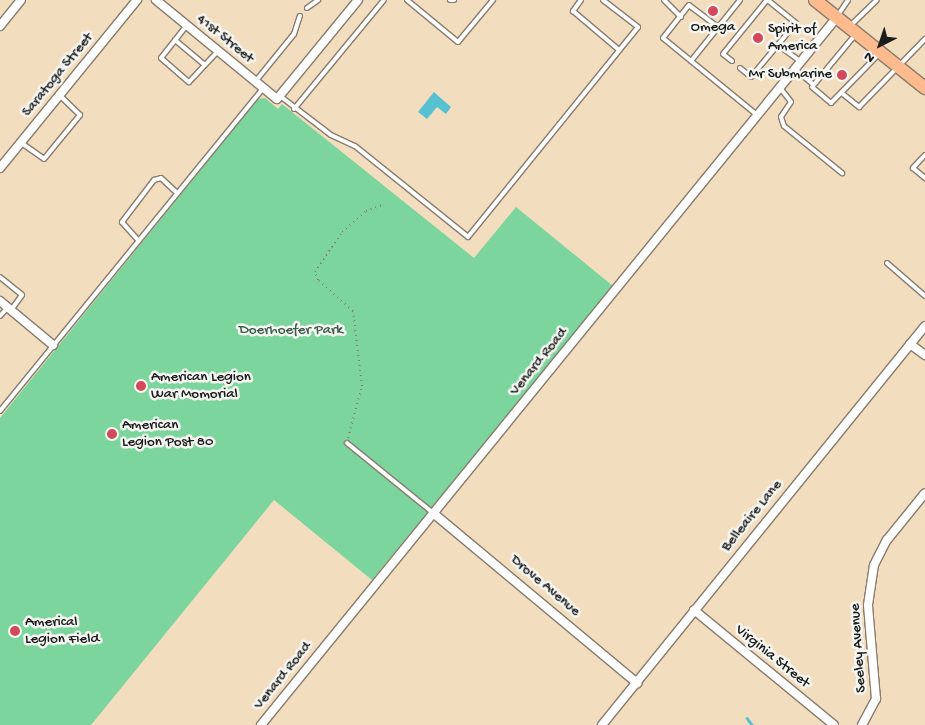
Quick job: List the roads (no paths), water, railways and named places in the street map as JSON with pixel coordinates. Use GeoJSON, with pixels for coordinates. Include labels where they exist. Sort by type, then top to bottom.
{"type":"FeatureCollection","features":[{"type":"Feature","properties":{"kind":"main road"},"geometry":{"type":"LineString","coordinates":[[818,1],[899,64],[925,88]]}},
{"type":"Feature","properties":{"kind":"street"},"geometry":{"type":"LineString","coordinates":[[0,26],[21,0]]}},
{"type":"Feature","properties":{"kind":"street","name":"Saratoga Street"},"geometry":{"type":"LineString","coordinates":[[0,168],[137,0]]}},
{"type":"Feature","properties":{"kind":"street","name":"41st Street"},"geometry":{"type":"LineString","coordinates":[[156,0],[255,82],[278,98]]}},
{"type":"Feature","properties":{"kind":"street"},"geometry":{"type":"LineString","coordinates":[[278,98],[358,0]]}},
{"type":"Feature","properties":{"kind":"street","name":"Venard Road"},"geometry":{"type":"LineString","coordinates":[[261,725],[796,70],[838,16]]}},
{"type":"Feature","properties":{"kind":"street"},"geometry":{"type":"LineString","coordinates":[[0,301],[53,345]]}},
{"type":"Feature","properties":{"kind":"street","name":"Belleaire Lane"},"geometry":{"type":"LineString","coordinates":[[602,725],[925,326]]}},
{"type":"Feature","properties":{"kind":"street"},"geometry":{"type":"LineString","coordinates":[[910,344],[925,355]]}},
{"type":"Feature","properties":{"kind":"street","name":"Seeley Avenue"},"geometry":{"type":"LineString","coordinates":[[862,725],[876,699],[868,605],[874,565],[887,540],[925,493]]}},
{"type":"Feature","properties":{"kind":"street","name":"Drove Avenue"},"geometry":{"type":"LineString","coordinates":[[433,513],[637,683]]}},
{"type":"Feature","properties":{"kind":"street","name":"Virginia Street"},"geometry":{"type":"LineString","coordinates":[[694,610],[834,725]]}},
{"type":"Feature","properties":{"kind":"lane"},"geometry":{"type":"LineString","coordinates":[[307,8],[318,0]]}},
{"type":"Feature","properties":{"kind":"lane"},"geometry":{"type":"LineString","coordinates":[[294,109],[384,0]]}},
{"type":"Feature","properties":{"kind":"lane"},"geometry":{"type":"LineString","coordinates":[[407,0],[458,42],[493,0]]}},
{"type":"Feature","properties":{"kind":"lane"},"geometry":{"type":"LineString","coordinates":[[582,0],[573,11],[619,50]]}},
{"type":"Feature","properties":{"kind":"lane"},"geometry":{"type":"LineString","coordinates":[[278,98],[356,146],[468,237],[638,27],[603,0]]}},
{"type":"Feature","properties":{"kind":"lane"},"geometry":{"type":"LineString","coordinates":[[664,0],[681,17]]}},
{"type":"Feature","properties":{"kind":"lane"},"geometry":{"type":"LineString","coordinates":[[691,61],[740,0]]}},
{"type":"Feature","properties":{"kind":"lane"},"geometry":{"type":"LineString","coordinates":[[732,62],[723,54],[768,0],[796,23],[751,77],[740,68]]}},
{"type":"Feature","properties":{"kind":"lane"},"geometry":{"type":"LineString","coordinates":[[838,16],[848,0]]}},
{"type":"Feature","properties":{"kind":"lane"},"geometry":{"type":"LineString","coordinates":[[814,86],[854,28],[877,0]]}},
{"type":"Feature","properties":{"kind":"lane"},"geometry":{"type":"LineString","coordinates":[[718,27],[689,2],[681,17],[663,38],[758,116]]}},
{"type":"Feature","properties":{"kind":"lane"},"geometry":{"type":"LineString","coordinates":[[255,82],[294,34],[300,16]]}},
{"type":"Feature","properties":{"kind":"lane"},"geometry":{"type":"LineString","coordinates":[[187,25],[161,59],[189,82],[218,50]]}},
{"type":"Feature","properties":{"kind":"lane"},"geometry":{"type":"LineString","coordinates":[[843,94],[859,107],[925,39]]}},
{"type":"Feature","properties":{"kind":"lane"},"geometry":{"type":"LineString","coordinates":[[175,40],[205,66]]}},
{"type":"Feature","properties":{"kind":"lane"},"geometry":{"type":"LineString","coordinates":[[778,45],[802,62]]}},
{"type":"Feature","properties":{"kind":"lane"},"geometry":{"type":"LineString","coordinates":[[796,70],[831,103],[843,94],[882,51]]}},
{"type":"Feature","properties":{"kind":"lane"},"geometry":{"type":"LineString","coordinates":[[0,411],[263,88]]}},
{"type":"Feature","properties":{"kind":"lane"},"geometry":{"type":"LineString","coordinates":[[780,89],[791,102],[781,117],[784,126],[842,173]]}},
{"type":"Feature","properties":{"kind":"lane"},"geometry":{"type":"LineString","coordinates":[[20,142],[43,159],[80,116],[58,95]]}},
{"type":"Feature","properties":{"kind":"lane"},"geometry":{"type":"LineString","coordinates":[[925,155],[914,168],[925,178]]}},
{"type":"Feature","properties":{"kind":"lane"},"geometry":{"type":"LineString","coordinates":[[138,240],[122,225],[135,202],[157,178],[177,192]]}},
{"type":"Feature","properties":{"kind":"lane"},"geometry":{"type":"LineString","coordinates":[[888,263],[925,296]]}},
{"type":"Feature","properties":{"kind":"lane"},"geometry":{"type":"LineString","coordinates":[[0,277],[22,296],[0,316]]}},
{"type":"Feature","properties":{"kind":"lane"},"geometry":{"type":"LineString","coordinates":[[347,443],[433,513]]}},
{"type":"Feature","properties":{"kind":"water"},"geometry":{"type":"Polygon","coordinates":[[[434,92],[451,107],[446,114],[437,107],[427,119],[418,112],[434,92]]]}},
{"type":"Feature","properties":{"kind":"waterway"},"geometry":{"type":"LineString","coordinates":[[747,718],[752,725]]}},
{"type":"Feature","properties":{"kind":"place","name":"Omega"},"geometry":{"type":"Point","coordinates":[713,11]}},
{"type":"Feature","properties":{"kind":"place","name":"Spirit of America"},"geometry":{"type":"Point","coordinates":[758,38]}},
{"type":"Feature","properties":{"kind":"place","name":"Mr Submarine"},"geometry":{"type":"Point","coordinates":[842,75]}},
{"type":"Feature","properties":{"kind":"place","name":"American Legion War Momorial"},"geometry":{"type":"Point","coordinates":[141,386]}},
{"type":"Feature","properties":{"kind":"place","name":"American Legion Post 80"},"geometry":{"type":"Point","coordinates":[112,434]}},
{"type":"Feature","properties":{"kind":"place","name":"Americal Legion Field"},"geometry":{"type":"Point","coordinates":[15,631]}},
{"type":"Feature","properties":{"kind":"park label","name":"Doerhoefer Park"},"geometry":{"type":"Point","coordinates":[291,331]}}]}
